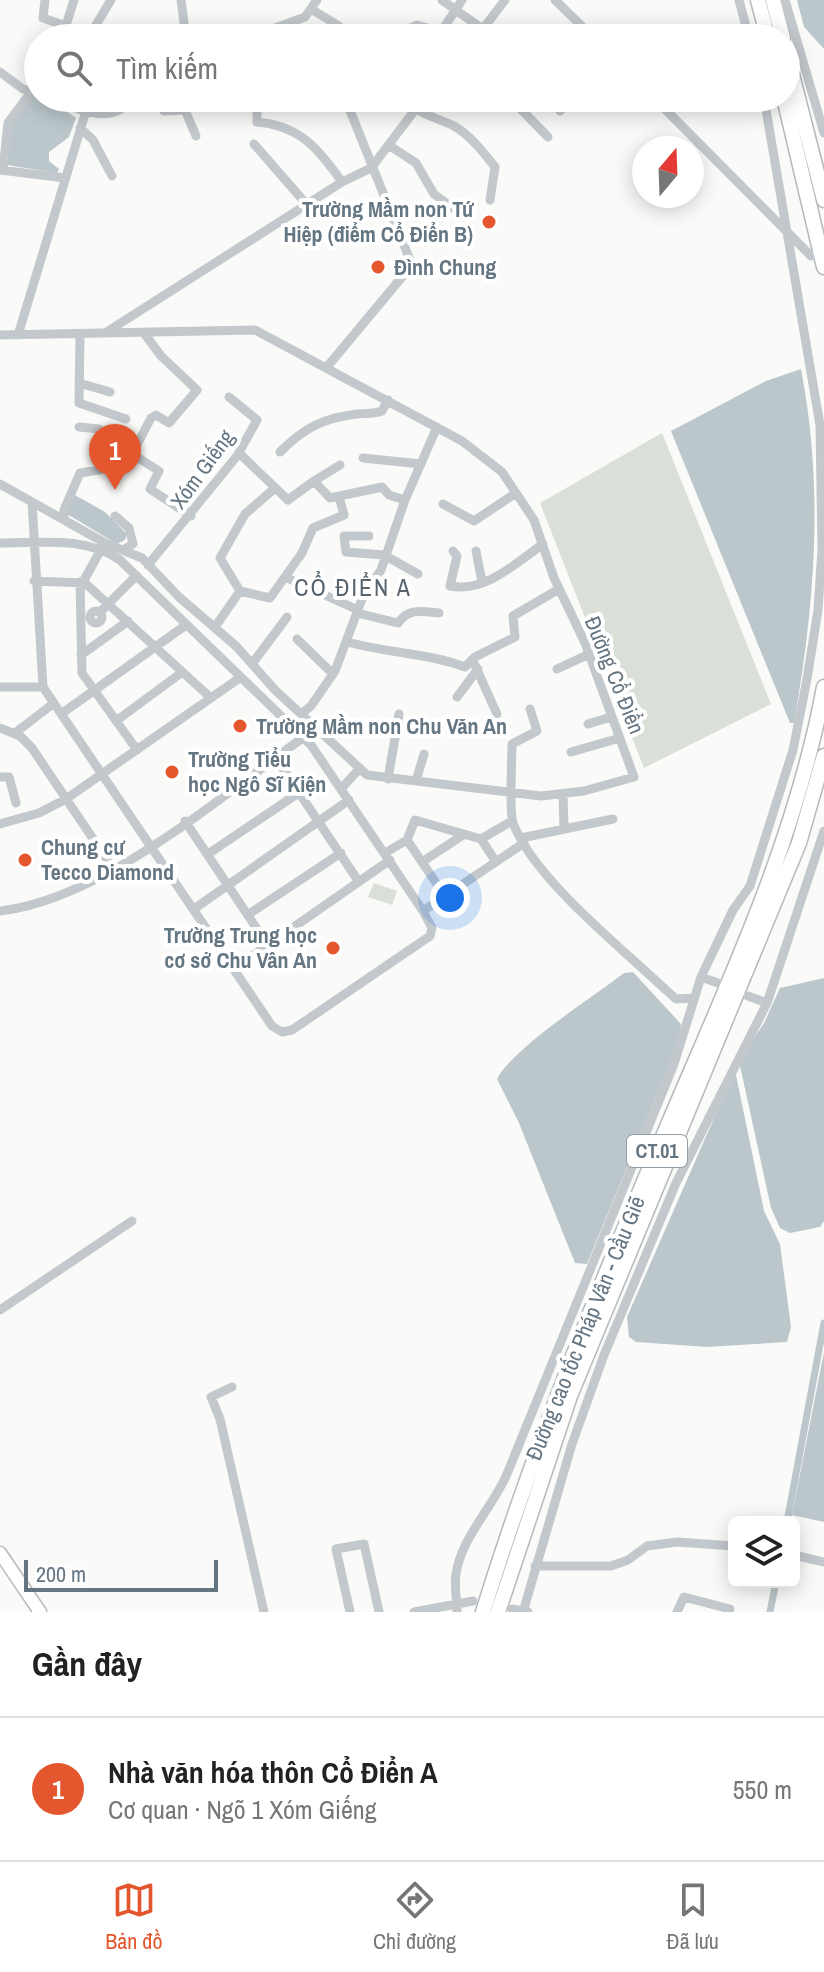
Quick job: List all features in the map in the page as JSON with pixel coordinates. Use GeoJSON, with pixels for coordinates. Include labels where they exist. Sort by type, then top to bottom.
{"type":"FeatureCollection","features":[{"type":"Feature","properties":{"kind":"highway"},"geometry":{"type":"LineString","coordinates":[[758,0],[764,24]]}},
{"type":"Feature","properties":{"kind":"highway"},"geometry":{"type":"LineString","coordinates":[[773,0],[779,24]]}},
{"type":"Feature","properties":{"kind":"highway"},"geometry":{"type":"LineString","coordinates":[[800,106],[824,200]]}},
{"type":"Feature","properties":{"kind":"highway"},"geometry":{"type":"LineString","coordinates":[[787,112],[824,267]]}},
{"type":"Feature","properties":{"kind":"highway","name":"Đường cao tốc Pháp Vân - Cầu Giẽ"},"geometry":{"type":"LineString","coordinates":[[478,1607],[557,1393],[724,996],[786,838],[816,729],[824,687]]}},
{"type":"Feature","properties":{"kind":"highway","name":"Đường cao tốc Pháp Vân - Cầu Giẽ"},"geometry":{"type":"LineString","coordinates":[[518,1611],[570,1396],[793,858],[824,756]]}},
{"type":"Feature","properties":{"kind":"main road"},"geometry":{"type":"LineString","coordinates":[[0,1553],[40,1612]]}},
{"type":"Feature","properties":{"kind":"street"},"geometry":{"type":"LineString","coordinates":[[45,0],[43,18],[60,24]]}},
{"type":"Feature","properties":{"kind":"street"},"geometry":{"type":"LineString","coordinates":[[67,24],[74,0]]}},
{"type":"Feature","properties":{"kind":"street"},"geometry":{"type":"LineString","coordinates":[[96,24],[111,0]]}},
{"type":"Feature","properties":{"kind":"street"},"geometry":{"type":"LineString","coordinates":[[181,0],[184,24]]}},
{"type":"Feature","properties":{"kind":"street"},"geometry":{"type":"LineString","coordinates":[[286,24],[305,17],[317,0]]}},
{"type":"Feature","properties":{"kind":"street"},"geometry":{"type":"LineString","coordinates":[[442,0],[469,24]]}},
{"type":"Feature","properties":{"kind":"street"},"geometry":{"type":"LineString","coordinates":[[447,24],[462,0]]}},
{"type":"Feature","properties":{"kind":"street"},"geometry":{"type":"LineString","coordinates":[[487,24],[505,0]]}},
{"type":"Feature","properties":{"kind":"street"},"geometry":{"type":"LineString","coordinates":[[555,0],[580,24]]}},
{"type":"Feature","properties":{"kind":"street"},"geometry":{"type":"LineString","coordinates":[[739,0],[745,24]]}},
{"type":"Feature","properties":{"kind":"street"},"geometry":{"type":"LineString","coordinates":[[785,0],[792,24]]}},
{"type":"Feature","properties":{"kind":"street"},"geometry":{"type":"LineString","coordinates":[[311,9],[336,24]]}},
{"type":"Feature","properties":{"kind":"street"},"geometry":{"type":"LineString","coordinates":[[800,51],[824,133]]}},
{"type":"Feature","properties":{"kind":"street"},"geometry":{"type":"LineString","coordinates":[[0,72],[24,86]]}},
{"type":"Feature","properties":{"kind":"street"},"geometry":{"type":"LineString","coordinates":[[24,105],[8,123],[1,170],[65,178]]}},
{"type":"Feature","properties":{"kind":"street"},"geometry":{"type":"LineString","coordinates":[[18,335],[86,112]]}},
{"type":"Feature","properties":{"kind":"street"},"geometry":{"type":"LineString","coordinates":[[95,112],[116,112]]}},
{"type":"Feature","properties":{"kind":"street"},"geometry":{"type":"LineString","coordinates":[[186,112],[196,136]]}},
{"type":"Feature","properties":{"kind":"street"},"geometry":{"type":"LineString","coordinates":[[257,112],[257,122],[282,124],[303,138],[323,155],[342,182]]}},
{"type":"Feature","properties":{"kind":"street"},"geometry":{"type":"LineString","coordinates":[[327,367],[410,270],[350,112]]}},
{"type":"Feature","properties":{"kind":"street"},"geometry":{"type":"LineString","coordinates":[[105,333],[342,182],[371,168],[413,112]]}},
{"type":"Feature","properties":{"kind":"street"},"geometry":{"type":"LineString","coordinates":[[419,112],[457,128],[484,152],[495,167],[490,200]]}},
{"type":"Feature","properties":{"kind":"street"},"geometry":{"type":"LineString","coordinates":[[524,112],[548,137]]}},
{"type":"Feature","properties":{"kind":"street"},"geometry":{"type":"LineString","coordinates":[[668,112],[811,256]]}},
{"type":"Feature","properties":{"kind":"street"},"geometry":{"type":"LineString","coordinates":[[457,1607],[455,1577],[461,1554],[497,1498],[674,1064],[701,977],[733,910],[750,886],[776,813],[793,750],[818,610],[823,490],[820,425],[766,112]]}},
{"type":"Feature","properties":{"kind":"street"},"geometry":{"type":"LineString","coordinates":[[80,128],[93,140],[110,172]]}},
{"type":"Feature","properties":{"kind":"street"},"geometry":{"type":"LineString","coordinates":[[254,144],[308,206]]}},
{"type":"Feature","properties":{"kind":"street"},"geometry":{"type":"LineString","coordinates":[[390,146],[416,163],[434,194],[461,214]]}},
{"type":"Feature","properties":{"kind":"street","name":"Đường Cổ Điển"},"geometry":{"type":"LineString","coordinates":[[0,335],[255,330],[462,441],[502,472],[534,520],[559,589],[589,654],[634,777],[563,794],[514,795],[367,775],[142,558],[103,545],[0,484]]}},
{"type":"Feature","properties":{"kind":"street"},"geometry":{"type":"LineString","coordinates":[[144,333],[161,356],[197,390],[169,423],[156,415],[151,418],[132,454],[159,471],[150,489],[191,516]]}},
{"type":"Feature","properties":{"kind":"street"},"geometry":{"type":"LineString","coordinates":[[80,334],[79,403],[126,419]]}},
{"type":"Feature","properties":{"kind":"street"},"geometry":{"type":"LineString","coordinates":[[79,383],[110,392]]}},
{"type":"Feature","properties":{"kind":"street","name":"Xóm Giếng"},"geometry":{"type":"LineString","coordinates":[[148,565],[191,516],[239,453],[257,420],[229,397]]}},
{"type":"Feature","properties":{"kind":"street"},"geometry":{"type":"LineString","coordinates":[[280,452],[301,430],[354,414],[382,411],[388,400]]}},
{"type":"Feature","properties":{"kind":"street"},"geometry":{"type":"LineString","coordinates":[[64,520],[64,510],[80,473],[99,470],[99,429],[79,427]]}},
{"type":"Feature","properties":{"kind":"street"},"geometry":{"type":"LineString","coordinates":[[301,714],[311,706],[333,674],[358,612],[381,570],[405,500],[437,427]]}},
{"type":"Feature","properties":{"kind":"street"},"geometry":{"type":"LineString","coordinates":[[239,453],[288,500],[340,465]]}},
{"type":"Feature","properties":{"kind":"street"},"geometry":{"type":"LineString","coordinates":[[363,458],[421,464]]}},
{"type":"Feature","properties":{"kind":"street"},"geometry":{"type":"LineString","coordinates":[[314,481],[330,498],[382,487],[389,495],[405,500]]}},
{"type":"Feature","properties":{"kind":"street"},"geometry":{"type":"LineString","coordinates":[[275,488],[245,514],[220,558],[240,591],[270,598],[302,553],[313,528],[344,515],[339,497]]}},
{"type":"Feature","properties":{"kind":"street"},"geometry":{"type":"LineString","coordinates":[[443,504],[474,521],[516,493]]}},
{"type":"Feature","properties":{"kind":"street"},"geometry":{"type":"LineString","coordinates":[[0,543],[33,543],[103,545],[304,737],[423,911],[432,928],[430,936],[292,1030],[282,1032],[272,1026],[43,687],[34,581],[33,543],[32,502]]}},
{"type":"Feature","properties":{"kind":"street"},"geometry":{"type":"LineString","coordinates":[[115,516],[129,528],[133,544],[123,550]]}},
{"type":"Feature","properties":{"kind":"street"},"geometry":{"type":"LineString","coordinates":[[369,536],[344,536],[346,552],[384,555],[418,574]]}},
{"type":"Feature","properties":{"kind":"street"},"geometry":{"type":"LineString","coordinates":[[453,551],[457,556],[450,586],[491,580],[543,544]]}},
{"type":"Feature","properties":{"kind":"street"},"geometry":{"type":"LineString","coordinates":[[103,545],[81,582],[92,617],[107,636]]}},
{"type":"Feature","properties":{"kind":"street"},"geometry":{"type":"LineString","coordinates":[[476,551],[482,582]]}},
{"type":"Feature","properties":{"kind":"street"},"geometry":{"type":"LineString","coordinates":[[136,576],[92,617],[81,655],[82,673],[137,750]]}},
{"type":"Feature","properties":{"kind":"street"},"geometry":{"type":"LineString","coordinates":[[285,577],[358,612],[398,623],[412,611],[439,613]]}},
{"type":"Feature","properties":{"kind":"street"},"geometry":{"type":"LineString","coordinates":[[34,581],[81,582],[109,603],[211,698]]}},
{"type":"Feature","properties":{"kind":"street"},"geometry":{"type":"LineString","coordinates":[[457,697],[476,665],[515,637],[513,616],[559,589]]}},
{"type":"Feature","properties":{"kind":"street"},"geometry":{"type":"LineString","coordinates":[[215,627],[240,591]]}},
{"type":"Feature","properties":{"kind":"street"},"geometry":{"type":"LineString","coordinates":[[252,664],[287,617]]}},
{"type":"Feature","properties":{"kind":"street"},"geometry":{"type":"LineString","coordinates":[[81,655],[128,621]]}},
{"type":"Feature","properties":{"kind":"street"},"geometry":{"type":"LineString","coordinates":[[61,714],[186,625]]}},
{"type":"Feature","properties":{"kind":"street"},"geometry":{"type":"LineString","coordinates":[[297,639],[333,674]]}},
{"type":"Feature","properties":{"kind":"street"},"geometry":{"type":"LineString","coordinates":[[348,642],[381,652],[443,658],[465,667],[476,665]]}},
{"type":"Feature","properties":{"kind":"street"},"geometry":{"type":"LineString","coordinates":[[229,666],[242,653]]}},
{"type":"Feature","properties":{"kind":"street"},"geometry":{"type":"LineString","coordinates":[[557,669],[589,654]]}},
{"type":"Feature","properties":{"kind":"street"},"geometry":{"type":"LineString","coordinates":[[476,665],[497,714]]}},
{"type":"Feature","properties":{"kind":"street"},"geometry":{"type":"LineString","coordinates":[[116,721],[181,673]]}},
{"type":"Feature","properties":{"kind":"street"},"geometry":{"type":"LineString","coordinates":[[0,824],[39,813],[66,799],[241,677]]}},
{"type":"Feature","properties":{"kind":"street"},"geometry":{"type":"LineString","coordinates":[[0,687],[43,687]]}},
{"type":"Feature","properties":{"kind":"street"},"geometry":{"type":"LineString","coordinates":[[15,733],[54,703]]}},
{"type":"Feature","properties":{"kind":"street"},"geometry":{"type":"LineString","coordinates":[[530,709],[537,731],[512,744],[512,821],[523,840],[572,900],[676,999],[694,998]]}},
{"type":"Feature","properties":{"kind":"street"},"geometry":{"type":"LineString","coordinates":[[388,779],[399,714]]}},
{"type":"Feature","properties":{"kind":"street"},"geometry":{"type":"LineString","coordinates":[[588,724],[611,717]]}},
{"type":"Feature","properties":{"kind":"street"},"geometry":{"type":"LineString","coordinates":[[0,728],[15,733],[32,748],[114,870]]}},
{"type":"Feature","properties":{"kind":"street"},"geometry":{"type":"LineString","coordinates":[[0,911],[37,904],[114,870],[304,737]]}},
{"type":"Feature","properties":{"kind":"street"},"geometry":{"type":"LineString","coordinates":[[571,752],[620,738]]}},
{"type":"Feature","properties":{"kind":"street"},"geometry":{"type":"LineString","coordinates":[[416,781],[424,754]]}},
{"type":"Feature","properties":{"kind":"street"},"geometry":{"type":"LineString","coordinates":[[275,757],[359,882]]}},
{"type":"Feature","properties":{"kind":"street"},"geometry":{"type":"LineString","coordinates":[[341,789],[360,768]]}},
{"type":"Feature","properties":{"kind":"street"},"geometry":{"type":"LineString","coordinates":[[0,777],[10,778],[16,803]]}},
{"type":"Feature","properties":{"kind":"street"},"geometry":{"type":"LineString","coordinates":[[208,854],[300,792]]}},
{"type":"Feature","properties":{"kind":"street"},"geometry":{"type":"LineString","coordinates":[[563,794],[564,828]]}},
{"type":"Feature","properties":{"kind":"street"},"geometry":{"type":"LineString","coordinates":[[194,909],[349,800]]}},
{"type":"Feature","properties":{"kind":"street"},"geometry":{"type":"LineString","coordinates":[[235,968],[359,882],[407,840],[409,829],[418,819],[481,839],[512,821]]}},
{"type":"Feature","properties":{"kind":"street"},"geometry":{"type":"LineString","coordinates":[[423,911],[523,840],[613,819]]}},
{"type":"Feature","properties":{"kind":"street"},"geometry":{"type":"LineString","coordinates":[[185,821],[267,944]]}},
{"type":"Feature","properties":{"kind":"street"},"geometry":{"type":"LineString","coordinates":[[518,1611],[604,1355],[676,1183],[767,1003],[824,831]]}},
{"type":"Feature","properties":{"kind":"street"},"geometry":{"type":"LineString","coordinates":[[422,862],[463,835]]}},
{"type":"Feature","properties":{"kind":"street"},"geometry":{"type":"LineString","coordinates":[[481,839],[496,862]]}},
{"type":"Feature","properties":{"kind":"street"},"geometry":{"type":"LineString","coordinates":[[407,840],[445,896]]}},
{"type":"Feature","properties":{"kind":"street"},"geometry":{"type":"LineString","coordinates":[[249,914],[341,853]]}},
{"type":"Feature","properties":{"kind":"street"},"geometry":{"type":"LineString","coordinates":[[701,977],[718,983]]}},
{"type":"Feature","properties":{"kind":"street"},"geometry":{"type":"LineString","coordinates":[[748,996],[767,1003]]}},
{"type":"Feature","properties":{"kind":"street"},"geometry":{"type":"LineString","coordinates":[[0,1310],[132,1221]]}},
{"type":"Feature","properties":{"kind":"street"},"geometry":{"type":"LineString","coordinates":[[232,1387],[211,1397],[220,1419],[264,1612]]}},
{"type":"Feature","properties":{"kind":"street"},"geometry":{"type":"LineString","coordinates":[[535,1566],[611,1566],[628,1560],[647,1546],[677,1542],[728,1546]]}},
{"type":"Feature","properties":{"kind":"street"},"geometry":{"type":"LineString","coordinates":[[350,1612],[336,1549],[364,1544],[379,1612]]}},
{"type":"Feature","properties":{"kind":"street"},"geometry":{"type":"LineString","coordinates":[[800,1556],[824,1562]]}},
{"type":"Feature","properties":{"kind":"street"},"geometry":{"type":"LineString","coordinates":[[677,1612],[684,1597],[730,1609]]}},
{"type":"Feature","properties":{"kind":"street"},"geometry":{"type":"LineString","coordinates":[[414,1612],[478,1607]]}},
{"type":"Feature","properties":{"kind":"shaded area"},"geometry":{"type":"Polygon","coordinates":[[[797,0],[824,0],[824,49],[804,27],[797,0]]]}},
{"type":"Feature","properties":{"kind":"shaded area"},"geometry":{"type":"Polygon","coordinates":[[[24,105],[24,112],[68,112],[76,118],[69,137],[49,152],[49,161],[59,169],[57,173],[7,165],[11,120],[24,105]]]}},
{"type":"Feature","properties":{"kind":"shaded area"},"geometry":{"type":"Polygon","coordinates":[[[801,369],[813,458],[814,546],[807,634],[794,723],[790,723],[671,431],[766,381],[801,369]]]}},
{"type":"Feature","properties":{"kind":"shaded area"},"geometry":{"type":"Polygon","coordinates":[[[662,433],[771,704],[644,768],[540,503],[662,433]]]}},
{"type":"Feature","properties":{"kind":"shaded area"},"geometry":{"type":"Polygon","coordinates":[[[73,494],[105,512],[127,534],[125,540],[117,544],[67,514],[73,494]]]}},
{"type":"Feature","properties":{"kind":"shaded area"},"geometry":{"type":"Polygon","coordinates":[[[374,883],[397,891],[392,905],[368,897],[374,883]]]}},
{"type":"Feature","properties":{"kind":"shaded area"},"geometry":{"type":"Polygon","coordinates":[[[633,972],[681,1024],[679,1041],[587,1264],[575,1263],[519,1123],[497,1079],[520,1052],[555,1023],[624,973],[633,972]]]}},
{"type":"Feature","properties":{"kind":"shaded area"},"geometry":{"type":"Polygon","coordinates":[[[824,978],[824,1221],[820,1227],[790,1233],[780,1228],[771,1208],[739,1061],[764,1023],[780,988],[824,978]]]}},
{"type":"Feature","properties":{"kind":"shaded area"},"geometry":{"type":"Polygon","coordinates":[[[735,1070],[764,1211],[780,1244],[791,1327],[787,1342],[707,1347],[636,1342],[629,1337],[627,1317],[735,1070]]]}},
{"type":"Feature","properties":{"kind":"shaded area"},"geometry":{"type":"Polygon","coordinates":[[[824,1352],[824,1522],[792,1515],[824,1352]]]}},
{"type":"Feature","properties":{"kind":"waterway"},"geometry":{"type":"LineString","coordinates":[[788,1516],[824,1323]]}},
{"type":"Feature","properties":{"kind":"waterway"},"geometry":{"type":"LineString","coordinates":[[770,1612],[775,1588]]}},
{"type":"Feature","properties":{"kind":"place","name":"Trường Mầm non Tứ Hiệp (điểm Cổ Điển B)"},"geometry":{"type":"Point","coordinates":[489,222]}},
{"type":"Feature","properties":{"kind":"place","name":"Đình Chung"},"geometry":{"type":"Point","coordinates":[378,267]}},
{"type":"Feature","properties":{"kind":"place","name":"Nhà văn hóa thôn Cổ Điển A"},"geometry":{"type":"Point","coordinates":[115,490]}},
{"type":"Feature","properties":{"kind":"place","name":"Trường Mầm non Chu Văn An"},"geometry":{"type":"Point","coordinates":[240,726]}},
{"type":"Feature","properties":{"kind":"place","name":"Trường Tiểu học Ngô Sĩ Kiện"},"geometry":{"type":"Point","coordinates":[172,772]}},
{"type":"Feature","properties":{"kind":"place","name":"Chung cư Tecco Diamond"},"geometry":{"type":"Point","coordinates":[25,860]}},
{"type":"Feature","properties":{"kind":"place","name":"Trường Trung học cơ sở Chu Vân An"},"geometry":{"type":"Point","coordinates":[333,948]}},
{"type":"Feature","properties":{"kind":"district","name":"CỔ ĐIỂN A"},"geometry":{"type":"Point","coordinates":[353,588]}}]}
